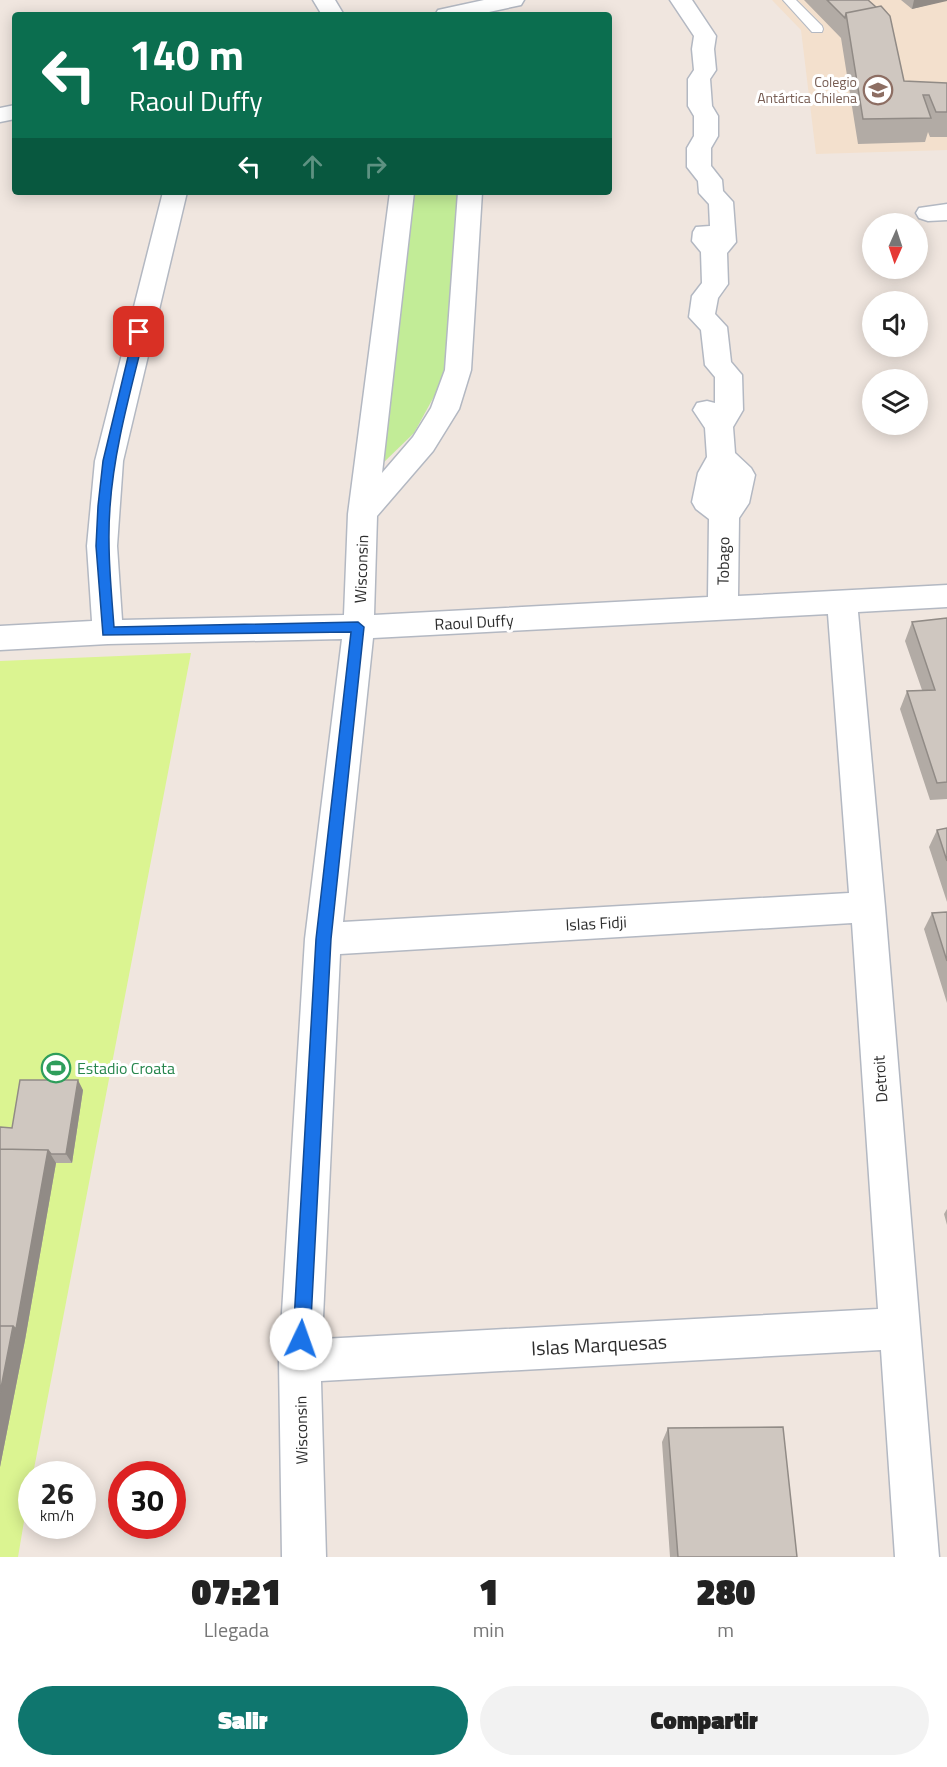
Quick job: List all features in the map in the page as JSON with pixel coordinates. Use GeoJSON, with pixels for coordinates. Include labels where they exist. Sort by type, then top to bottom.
{"type":"FeatureCollection","features":[{"type":"Feature","properties":{"kind":"street"},"geometry":{"type":"LineString","coordinates":[[459,12],[513,0]]}},
{"type":"Feature","properties":{"kind":"street"},"geometry":{"type":"LineString","coordinates":[[658,0],[704,59]]}},
{"type":"Feature","properties":{"kind":"street","name":"Tobago"},"geometry":{"type":"LineString","coordinates":[[681,0],[705,36],[704,59],[699,80],[700,106],[706,126],[699,148],[699,167],[710,187],[705,200],[705,241],[714,251],[715,284],[705,296],[702,317],[714,327],[718,365],[728,375],[729,410],[719,427],[721,457],[712,472],[706,502],[724,514],[723,608]]}},
{"type":"Feature","properties":{"kind":"street"},"geometry":{"type":"LineString","coordinates":[[108,632],[102,546],[109,461],[174,195]]}},
{"type":"Feature","properties":{"kind":"street","name":"Wisconsin"},"geometry":{"type":"LineString","coordinates":[[304,1557],[300,1361],[323,939],[358,627],[363,514],[402,195]]}},
{"type":"Feature","properties":{"kind":"street","name":"Wisconsin"},"geometry":{"type":"LineString","coordinates":[[363,514],[423,444],[445,409],[458,370],[470,195]]}},
{"type":"Feature","properties":{"kind":"street","name":"Raoul Duffy"},"geometry":{"type":"LineString","coordinates":[[0,638],[108,632],[358,627],[947,596]]}},
{"type":"Feature","properties":{"kind":"street","name":"Detroit"},"geometry":{"type":"LineString","coordinates":[[842,602],[868,908],[917,1557]]}},
{"type":"Feature","properties":{"kind":"street","name":"Islas Fidji"},"geometry":{"type":"LineString","coordinates":[[323,939],[868,908]]}},
{"type":"Feature","properties":{"kind":"street","name":"Islas Marquesas"},"geometry":{"type":"LineString","coordinates":[[300,1361],[898,1328]]}},
{"type":"Feature","properties":{"kind":"lane"},"geometry":{"type":"LineString","coordinates":[[789,0],[817,28]]}},
{"type":"Feature","properties":{"kind":"shaded area","name":"Colegio Antártica Chilena"},"geometry":{"type":"Polygon","coordinates":[[[772,0],[947,0],[947,150],[816,154],[801,30],[772,0]]]}},
{"type":"Feature","properties":{"kind":"green space"},"geometry":{"type":"Polygon","coordinates":[[[415,195],[457,195],[446,365],[437,391],[414,433],[382,464],[415,195]]]}},
{"type":"Feature","properties":{"kind":"green space","name":"Estadio Croata"},"geometry":{"type":"Polygon","coordinates":[[[191,653],[36,1461],[18,1461],[18,1539],[21,1539],[18,1557],[0,1557],[0,661],[191,653]]]}},
{"type":"Feature","properties":{"kind":"building"},"geometry":{"type":"Polygon","coordinates":[[[827,0],[868,0],[876,7],[846,13],[845,18],[827,0]]]}},
{"type":"Feature","properties":{"kind":"building"},"geometry":{"type":"Polygon","coordinates":[[[881,6],[890,16],[904,81],[947,83],[947,112],[936,112],[929,95],[923,95],[931,118],[863,119],[846,13],[881,6]]]}},
{"type":"Feature","properties":{"kind":"building"},"geometry":{"type":"Polygon","coordinates":[[[947,618],[947,782],[937,783],[907,691],[935,690],[912,622],[947,618]]]}},
{"type":"Feature","properties":{"kind":"building"},"geometry":{"type":"Polygon","coordinates":[[[947,828],[947,861],[937,830],[947,828]]]}},
{"type":"Feature","properties":{"kind":"building"},"geometry":{"type":"Polygon","coordinates":[[[947,912],[947,961],[932,913],[947,912]]]}},
{"type":"Feature","properties":{"kind":"building"},"geometry":{"type":"Polygon","coordinates":[[[20,1080],[78,1080],[66,1154],[51,1154],[48,1150],[0,1149],[0,1127],[12,1128],[20,1080]]]}},
{"type":"Feature","properties":{"kind":"building"},"geometry":{"type":"Polygon","coordinates":[[[0,1149],[48,1150],[16,1329],[13,1326],[0,1326],[0,1149]]]}},
{"type":"Feature","properties":{"kind":"building"},"geometry":{"type":"Polygon","coordinates":[[[0,1326],[13,1326],[0,1393],[0,1326]]]}},
{"type":"Feature","properties":{"kind":"building"},"geometry":{"type":"Polygon","coordinates":[[[783,1427],[797,1557],[678,1557],[668,1428],[783,1427]]]}},
{"type":"Feature","properties":{"kind":"place","name":"Colegio Antártica Chilena"},"geometry":{"type":"Point","coordinates":[878,90]}},
{"type":"Feature","properties":{"kind":"place","name":"Estadio Croata"},"geometry":{"type":"Point","coordinates":[56,1068]}},
{"type":"Feature","properties":{"kind":"route"},"geometry":{"type":"LineString","coordinates":[[139,332],[109,461],[104,506],[103,588],[108,632],[358,627],[323,939],[301,1339]]}}]}
